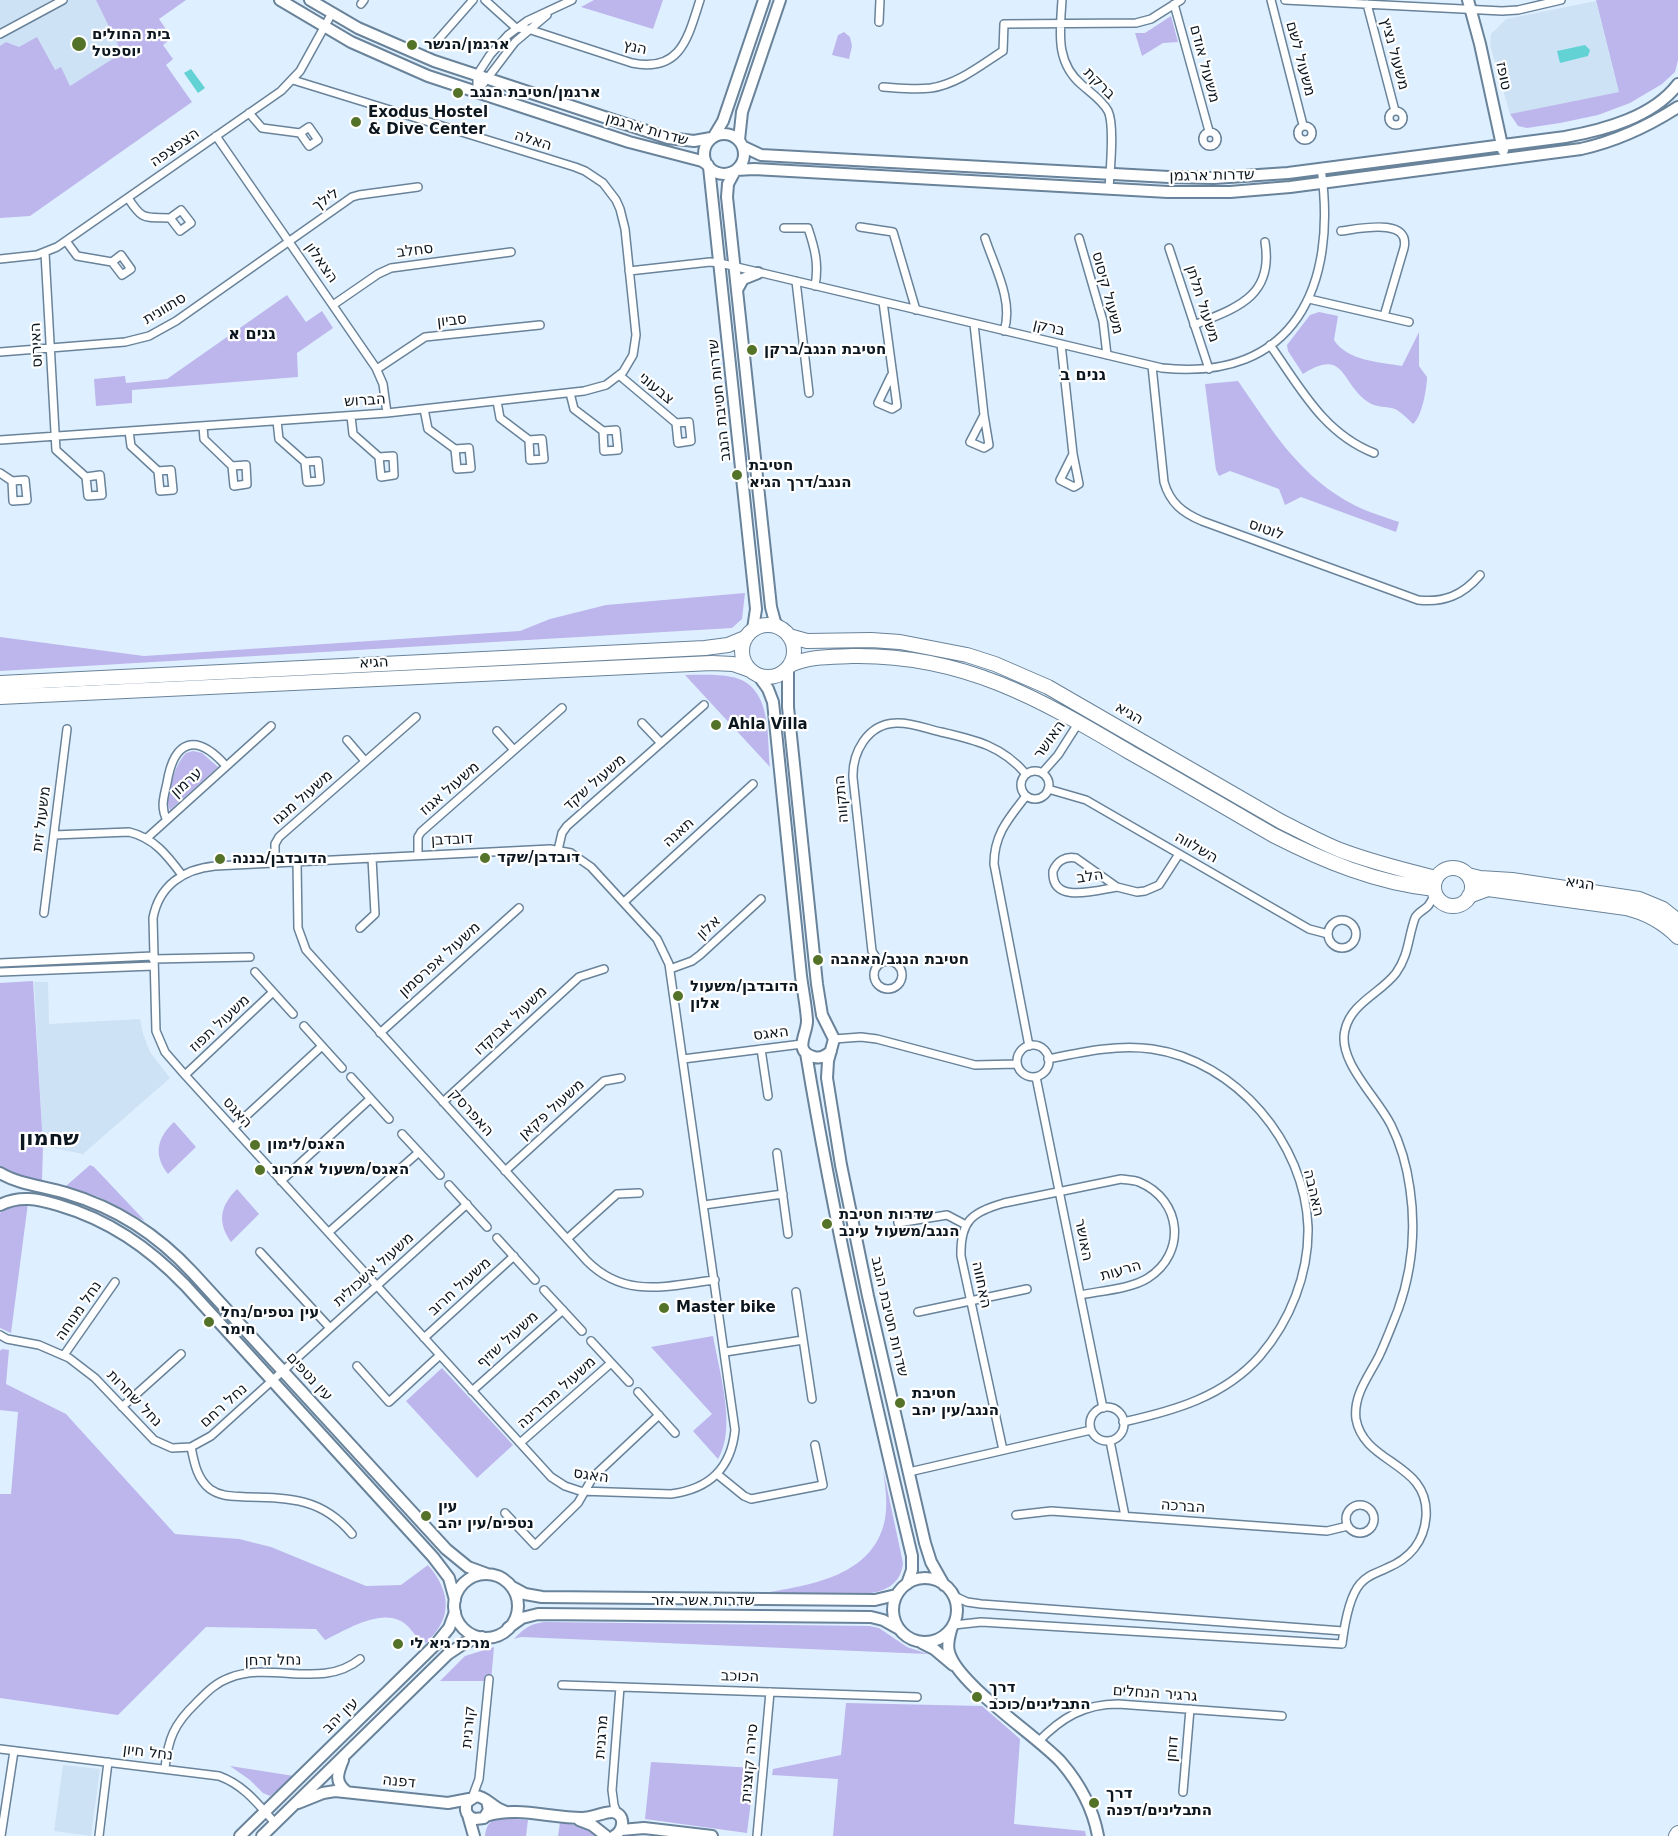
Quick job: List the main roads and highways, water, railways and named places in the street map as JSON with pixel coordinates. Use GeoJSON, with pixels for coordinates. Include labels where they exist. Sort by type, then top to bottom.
{"type":"FeatureCollection","features":[{"type":"Feature","properties":{"kind":"highway"},"geometry":{"type":"LineString","coordinates":[[789,666],[794,650],[785,632],[767,625],[749,634],[742,646],[742,656],[754,673],[773,676],[783,672],[789,666],[816,657],[870,656],[931,663],[963,670],[1014,688],[1079,722],[1301,849],[1377,879],[1404,886],[1435,887]]}},
{"type":"Feature","properties":{"kind":"highway","name":"הגיא"},"geometry":{"type":"LineString","coordinates":[[785,632],[807,641],[900,642],[956,653],[994,664],[1048,687],[1280,821],[1341,850],[1382,864],[1435,887]]}},
{"type":"Feature","properties":{"kind":"highway","name":"הגיא"},"geometry":{"type":"LineString","coordinates":[[0,682],[705,648],[728,645],[749,634]]}},
{"type":"Feature","properties":{"kind":"highway","name":"הגיא"},"geometry":{"type":"LineString","coordinates":[[0,699],[712,663],[729,664],[754,673]]}},
{"type":"Feature","properties":{"kind":"highway"},"geometry":{"type":"LineString","coordinates":[[1450,868],[1461,869],[1468,874],[1472,883],[1469,896],[1463,903],[1453,906],[1442,903],[1435,887],[1444,870],[1450,868]]}},
{"type":"Feature","properties":{"kind":"highway","name":"הגיא"},"geometry":{"type":"LineString","coordinates":[[1468,874],[1480,878],[1512,880],[1639,899],[1662,909],[1678,921]]}},
{"type":"Feature","properties":{"kind":"highway","name":"הגיא"},"geometry":{"type":"LineString","coordinates":[[1469,896],[1488,889],[1626,908],[1643,912],[1678,937]]}},
{"type":"Feature","properties":{"kind":"place","name":"בית החולים יוספטל"},"geometry":{"type":"Point","coordinates":[79,44]}},
{"type":"Feature","properties":{"kind":"place","name":"ארגמן/הנשר"},"geometry":{"type":"Point","coordinates":[412,45]}},
{"type":"Feature","properties":{"kind":"place","name":"ארגמן/חטיבת הנגב"},"geometry":{"type":"Point","coordinates":[458,93]}},
{"type":"Feature","properties":{"kind":"place","name":"Exodus Hostel & Dive Center"},"geometry":{"type":"Point","coordinates":[356,122]}},
{"type":"Feature","properties":{"kind":"place","name":"חטיבת הנגב/ברקן"},"geometry":{"type":"Point","coordinates":[752,350]}},
{"type":"Feature","properties":{"kind":"place","name":"חטיבת הנגב/דרך הגיא"},"geometry":{"type":"Point","coordinates":[737,475]}},
{"type":"Feature","properties":{"kind":"place","name":"Ahla Villa"},"geometry":{"type":"Point","coordinates":[716,725]}},
{"type":"Feature","properties":{"kind":"place","name":"דובדבן/שקד"},"geometry":{"type":"Point","coordinates":[485,858]}},
{"type":"Feature","properties":{"kind":"place","name":"הדובדבן/בננה"},"geometry":{"type":"Point","coordinates":[220,859]}},
{"type":"Feature","properties":{"kind":"place","name":"חטיבת הנגב/האהבה"},"geometry":{"type":"Point","coordinates":[818,960]}},
{"type":"Feature","properties":{"kind":"place","name":"הדובדבן/משעול אלון"},"geometry":{"type":"Point","coordinates":[678,996]}},
{"type":"Feature","properties":{"kind":"place","name":"האגס/לימון"},"geometry":{"type":"Point","coordinates":[255,1145]}},
{"type":"Feature","properties":{"kind":"place","name":"האגס/משעול אתרוג"},"geometry":{"type":"Point","coordinates":[260,1170]}},
{"type":"Feature","properties":{"kind":"place","name":"שדרות חטיבת הנגב/משעול עינב"},"geometry":{"type":"Point","coordinates":[827,1224]}},
{"type":"Feature","properties":{"kind":"place","name":"Master bike"},"geometry":{"type":"Point","coordinates":[664,1308]}},
{"type":"Feature","properties":{"kind":"place","name":"עין נטפים/נחל חימר"},"geometry":{"type":"Point","coordinates":[209,1322]}},
{"type":"Feature","properties":{"kind":"place","name":"חטיבת הנגב/עין יהב"},"geometry":{"type":"Point","coordinates":[900,1403]}},
{"type":"Feature","properties":{"kind":"place","name":"עין נטפים/עין יהב"},"geometry":{"type":"Point","coordinates":[426,1516]}},
{"type":"Feature","properties":{"kind":"place","name":"מרכז גיא לי"},"geometry":{"type":"Point","coordinates":[398,1644]}},
{"type":"Feature","properties":{"kind":"place","name":"דרך התבלינים/כוכב"},"geometry":{"type":"Point","coordinates":[977,1697]}},
{"type":"Feature","properties":{"kind":"place","name":"דרך התבלינים/דפנה"},"geometry":{"type":"Point","coordinates":[1094,1803]}},
{"type":"Feature","properties":{"kind":"district","name":"גנים א"},"geometry":{"type":"Point","coordinates":[252,335]}},
{"type":"Feature","properties":{"kind":"district","name":"גנים ב"},"geometry":{"type":"Point","coordinates":[1083,376]}},
{"type":"Feature","properties":{"kind":"district","name":"שחמון"},"geometry":{"type":"Point","coordinates":[49,1140]}}]}
